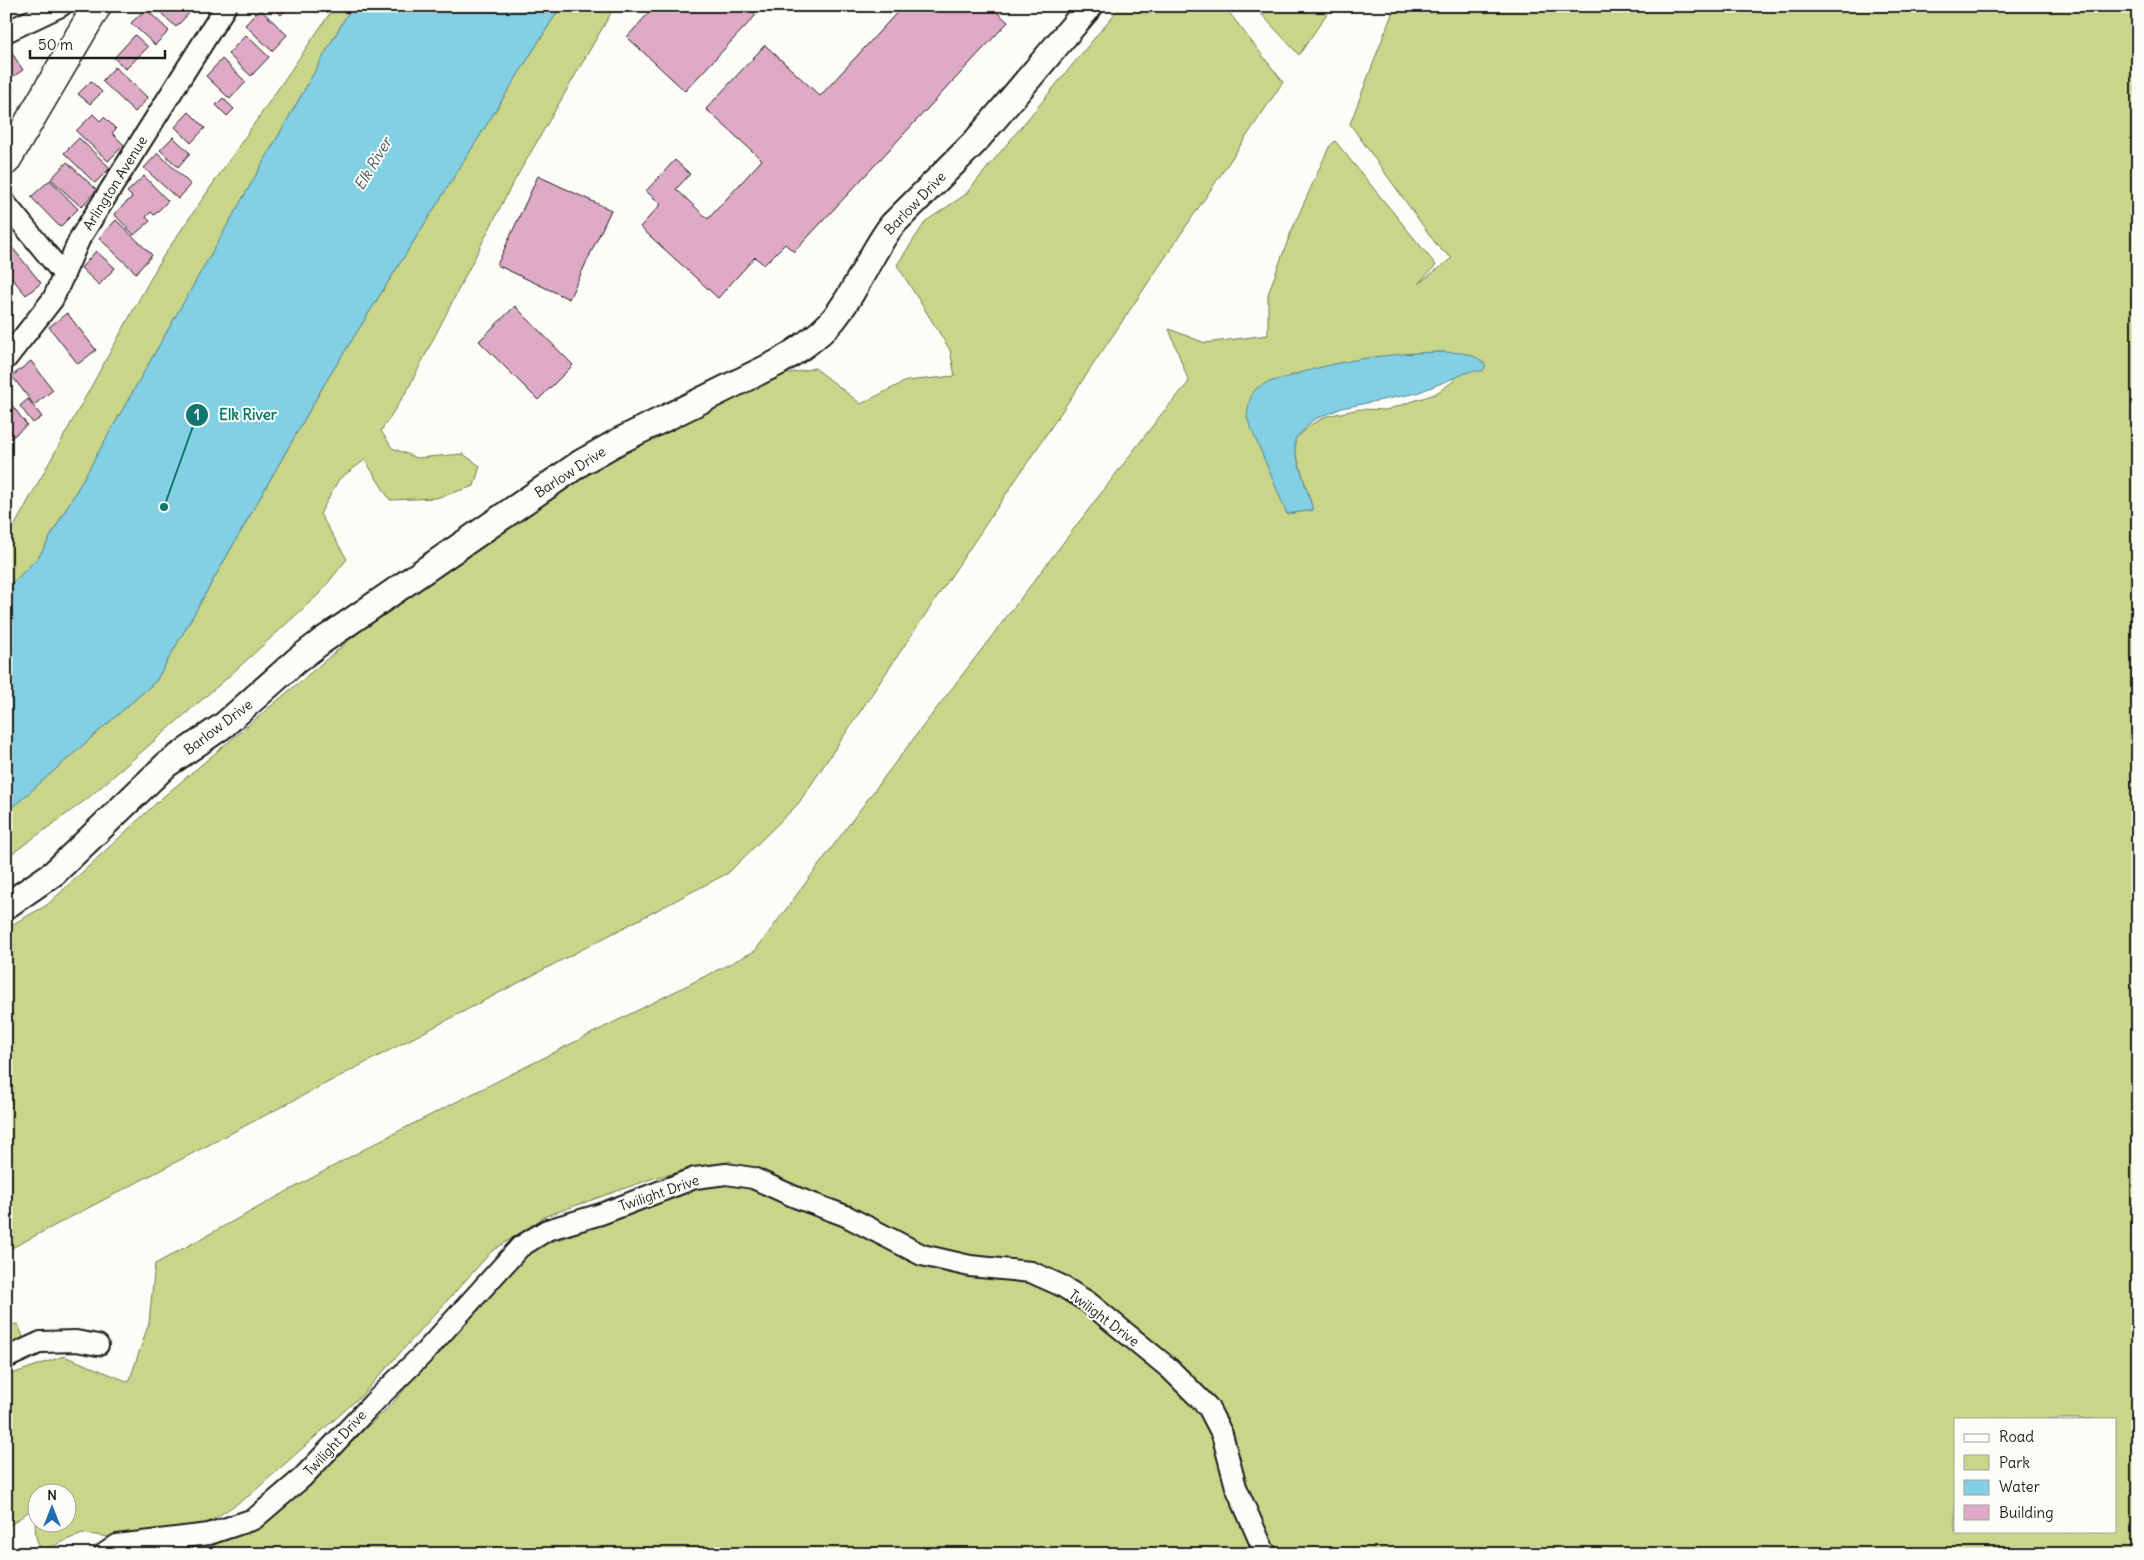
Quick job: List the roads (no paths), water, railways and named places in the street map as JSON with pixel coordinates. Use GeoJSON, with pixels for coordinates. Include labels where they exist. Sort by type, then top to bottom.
{"type":"FeatureCollection","features":[{"type":"Feature","properties":{"kind":"main road"},"geometry":{"type":"LineString","coordinates":[[6,161],[97,6]]}},
{"type":"Feature","properties":{"kind":"street"},"geometry":{"type":"LineString","coordinates":[[6,32],[61,6]]}},
{"type":"Feature","properties":{"kind":"street","name":"Arlington Avenue"},"geometry":{"type":"LineString","coordinates":[[6,359],[53,299],[80,238],[226,6]]}},
{"type":"Feature","properties":{"kind":"street","name":"Barlow Drive"},"geometry":{"type":"LineString","coordinates":[[6,906],[54,873],[166,765],[224,725],[296,661],[322,641],[582,462],[619,440],[779,362],[799,350],[833,320],[880,240],[892,225],[975,142],[1090,6]]}},
{"type":"Feature","properties":{"kind":"street"},"geometry":{"type":"LineString","coordinates":[[6,204],[64,275]]}},
{"type":"Feature","properties":{"kind":"street","name":"Twilight Drive"},"geometry":{"type":"LineString","coordinates":[[104,1554],[117,1545],[209,1534],[254,1519],[302,1478],[373,1403],[425,1352],[520,1247],[547,1230],[600,1214],[695,1178],[726,1174],[753,1178],[795,1197],[846,1216],[922,1255],[970,1266],[1031,1272],[1060,1285],[1088,1302],[1170,1370],[1208,1407],[1222,1434],[1236,1488],[1264,1552],[1267,1554]]}},
{"type":"Feature","properties":{"kind":"street"},"geometry":{"type":"LineString","coordinates":[[6,1358],[41,1342],[76,1341],[98,1344]]}},
{"type":"Feature","properties":{"kind":"water"},"geometry":{"type":"Polygon","coordinates":[[[352,6],[561,6],[325,383],[156,681],[6,813],[6,590],[40,555],[352,6]]]}},
{"type":"Feature","properties":{"kind":"water"},"geometry":{"type":"Polygon","coordinates":[[[1442,352],[1471,355],[1486,365],[1483,371],[1471,371],[1417,393],[1342,408],[1313,420],[1295,439],[1295,451],[1313,510],[1287,514],[1247,418],[1250,398],[1256,389],[1271,382],[1326,366],[1364,358],[1442,352]]]}},
{"type":"Feature","properties":{"kind":"place","name":"Elk River"},"geometry":{"type":"Point","coordinates":[164,507]}}]}
